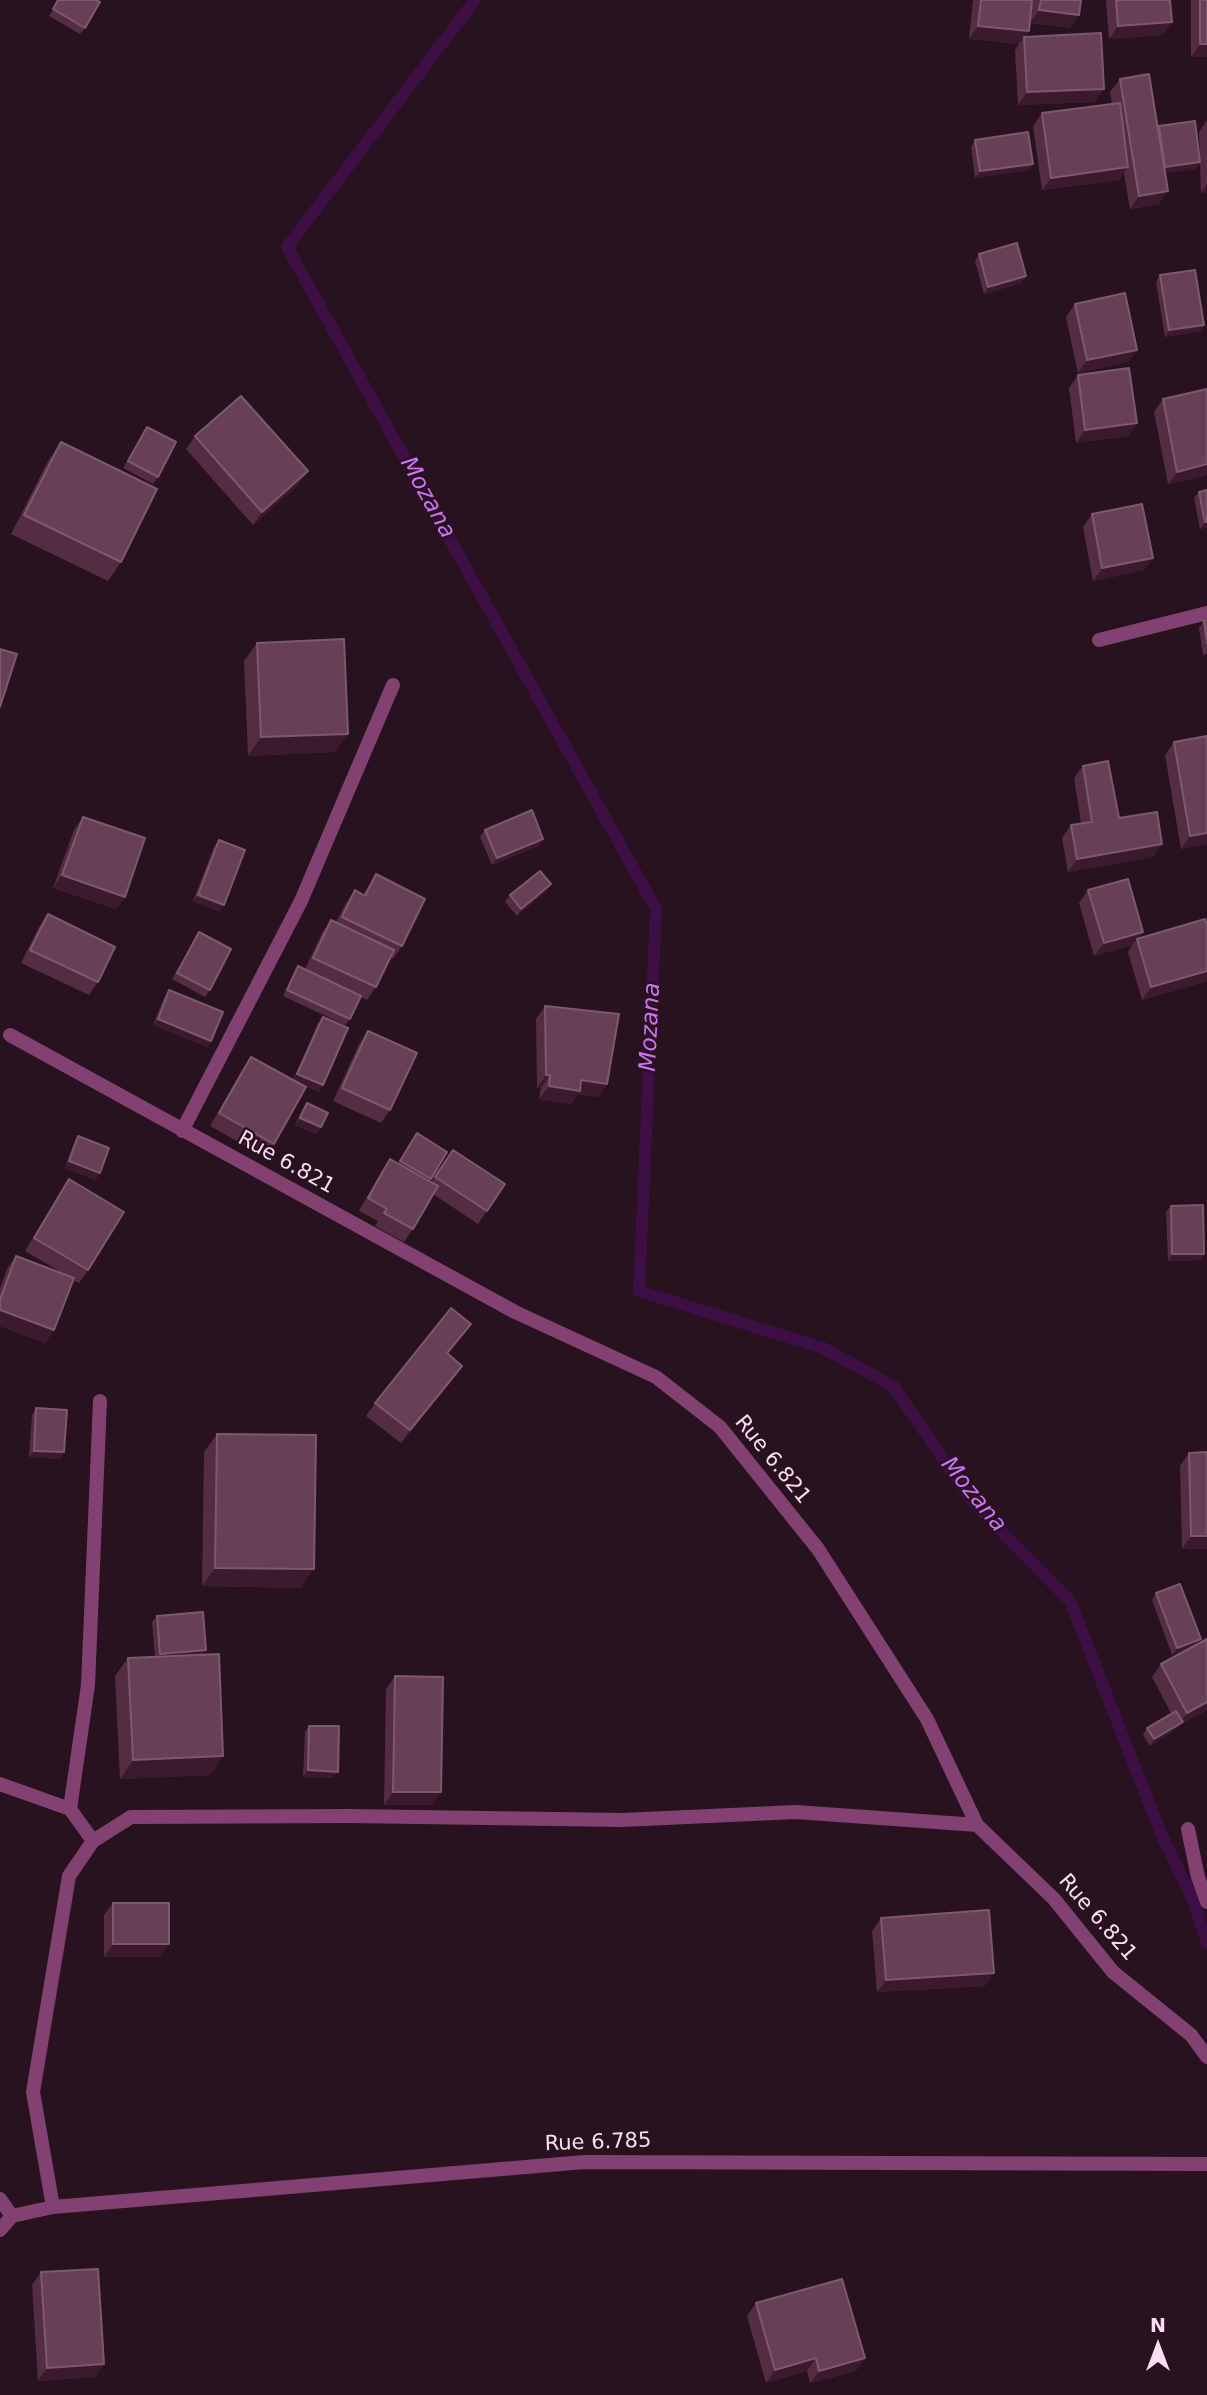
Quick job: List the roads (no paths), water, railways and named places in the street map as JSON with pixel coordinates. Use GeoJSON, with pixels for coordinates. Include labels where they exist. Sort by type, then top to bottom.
{"type":"FeatureCollection","features":[{"type":"Feature","properties":{"kind":"street"},"geometry":{"type":"LineString","coordinates":[[1099,640],[1207,613]]}},
{"type":"Feature","properties":{"kind":"street"},"geometry":{"type":"LineString","coordinates":[[182,1131],[301,901],[393,685]]}},
{"type":"Feature","properties":{"kind":"street","name":"Rue 6.821"},"geometry":{"type":"LineString","coordinates":[[10,1035],[515,1312],[656,1377],[720,1427],[825,1561],[927,1718],[978,1825],[1054,1899],[1113,1972],[1191,2035],[1207,2057]]}},
{"type":"Feature","properties":{"kind":"street"},"geometry":{"type":"LineString","coordinates":[[70,1809],[88,1685],[100,1401]]}},
{"type":"Feature","properties":{"kind":"street"},"geometry":{"type":"LineString","coordinates":[[0,1784],[70,1809],[93,1841]]}},
{"type":"Feature","properties":{"kind":"street"},"geometry":{"type":"LineString","coordinates":[[53,2207],[33,2092],[69,1876],[93,1841],[131,1817],[349,1816],[622,1821],[796,1812],[978,1825]]}},
{"type":"Feature","properties":{"kind":"street"},"geometry":{"type":"LineString","coordinates":[[1188,1829],[1198,1877],[1207,1902]]}},
{"type":"Feature","properties":{"kind":"street","name":"Rue 6.785"},"geometry":{"type":"LineString","coordinates":[[12,2216],[53,2207],[585,2162],[1207,2164]]}},
{"type":"Feature","properties":{"kind":"street"},"geometry":{"type":"LineString","coordinates":[[0,2199],[12,2216],[0,2230]]}},
{"type":"Feature","properties":{"kind":"waterway","name":"Mozana"},"geometry":{"type":"LineString","coordinates":[[475,0],[287,247],[656,909],[639,1291],[823,1348],[893,1386],[973,1502],[1070,1601],[1162,1836],[1193,1900],[1207,1943]]}}]}
